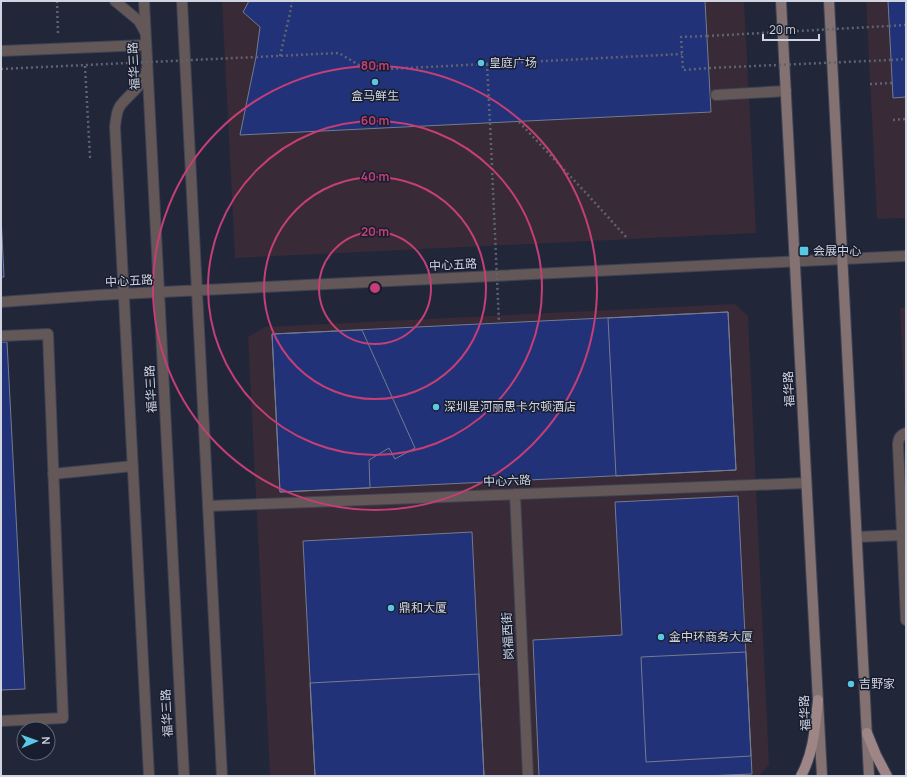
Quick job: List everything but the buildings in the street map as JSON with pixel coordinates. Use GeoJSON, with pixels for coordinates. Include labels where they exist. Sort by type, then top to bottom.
{"type":"FeatureCollection","features":[{"type":"Feature","properties":{"kind":"main road","name":"福华路"},"geometry":{"type":"LineString","coordinates":[[781,1],[822,776]]}},
{"type":"Feature","properties":{"kind":"main road"},"geometry":{"type":"LineString","coordinates":[[829,1],[869,776]]}},
{"type":"Feature","properties":{"kind":"main road"},"geometry":{"type":"LineString","coordinates":[[801,776],[812,750],[818,700]]}},
{"type":"Feature","properties":{"kind":"main road"},"geometry":{"type":"LineString","coordinates":[[866,733],[887,776]]}},
{"type":"Feature","properties":{"kind":"street"},"geometry":{"type":"LineString","coordinates":[[115,1],[136,18],[145,32]]}},
{"type":"Feature","properties":{"kind":"street","name":"福华三路"},"geometry":{"type":"LineString","coordinates":[[144,1],[184,776]]}},
{"type":"Feature","properties":{"kind":"street"},"geometry":{"type":"LineString","coordinates":[[182,1],[222,776]]}},
{"type":"Feature","properties":{"kind":"street"},"geometry":{"type":"LineString","coordinates":[[1,51],[146,45]]}},
{"type":"Feature","properties":{"kind":"street"},"geometry":{"type":"LineString","coordinates":[[147,68],[146,76],[120,107],[116,116],[115,128],[149,776]]}},
{"type":"Feature","properties":{"kind":"street"},"geometry":{"type":"LineString","coordinates":[[716,94],[786,91]]}},
{"type":"Feature","properties":{"kind":"street","name":"中心五路"},"geometry":{"type":"LineString","coordinates":[[1,302],[197,290],[906,256]]}},
{"type":"Feature","properties":{"kind":"street"},"geometry":{"type":"LineString","coordinates":[[1,336],[48,334],[64,718],[1,721]]}},
{"type":"Feature","properties":{"kind":"street"},"geometry":{"type":"LineString","coordinates":[[906,433],[902,434],[898,445],[906,620]]}},
{"type":"Feature","properties":{"kind":"street"},"geometry":{"type":"LineString","coordinates":[[53,474],[133,466]]}},
{"type":"Feature","properties":{"kind":"street","name":"中心六路"},"geometry":{"type":"LineString","coordinates":[[208,506],[806,482]]}},
{"type":"Feature","properties":{"kind":"street","name":"岗福西街"},"geometry":{"type":"LineString","coordinates":[[515,494],[528,776]]}},
{"type":"Feature","properties":{"kind":"street"},"geometry":{"type":"LineString","coordinates":[[857,537],[902,535]]}},
{"type":"Feature","properties":{"kind":"path"},"geometry":{"type":"LineString","coordinates":[[57,1],[58,34]]}},
{"type":"Feature","properties":{"kind":"path"},"geometry":{"type":"LineString","coordinates":[[280,56],[292,1]]}},
{"type":"Feature","properties":{"kind":"path"},"geometry":{"type":"LineString","coordinates":[[906,25],[681,37],[683,70],[906,59]]}},
{"type":"Feature","properties":{"kind":"path"},"geometry":{"type":"LineString","coordinates":[[1,69],[339,53],[367,70],[682,54]]}},
{"type":"Feature","properties":{"kind":"path"},"geometry":{"type":"LineString","coordinates":[[487,64],[499,323]]}},
{"type":"Feature","properties":{"kind":"path"},"geometry":{"type":"LineString","coordinates":[[85,66],[91,157]]}},
{"type":"Feature","properties":{"kind":"path"},"geometry":{"type":"LineString","coordinates":[[870,84],[892,83]]}},
{"type":"Feature","properties":{"kind":"path"},"geometry":{"type":"LineString","coordinates":[[893,120],[906,119]]}},
{"type":"Feature","properties":{"kind":"path"},"geometry":{"type":"LineString","coordinates":[[519,122],[627,238]]}},
{"type":"Feature","properties":{"kind":"shaded area"},"geometry":{"type":"Polygon","coordinates":[[[222,1],[744,1],[756,233],[235,258],[222,1]]]}},
{"type":"Feature","properties":{"kind":"shaded area"},"geometry":{"type":"Polygon","coordinates":[[[866,1],[906,1],[906,218],[877,219],[866,1]]]}},
{"type":"Feature","properties":{"kind":"shaded area"},"geometry":{"type":"Polygon","coordinates":[[[735,304],[748,316],[769,765],[758,776],[270,776],[248,337],[265,327],[735,304]]]}},
{"type":"Feature","properties":{"kind":"shaded area"},"geometry":{"type":"Polygon","coordinates":[[[906,307],[906,438],[900,308],[906,307]]]}},
{"type":"Feature","properties":{"kind":"place","name":"皇庭广场"},"geometry":{"type":"Point","coordinates":[481,63]}},
{"type":"Feature","properties":{"kind":"place","name":"盒马鲜生"},"geometry":{"type":"Point","coordinates":[375,82]}},
{"type":"Feature","properties":{"kind":"place","name":"会展中心"},"geometry":{"type":"Point","coordinates":[804,251]}},
{"type":"Feature","properties":{"kind":"place","name":"深圳星河丽思卡尔顿酒店"},"geometry":{"type":"Point","coordinates":[436,407]}},
{"type":"Feature","properties":{"kind":"place","name":"鼎和大厦"},"geometry":{"type":"Point","coordinates":[391,608]}},
{"type":"Feature","properties":{"kind":"place","name":"金中环商务大厦"},"geometry":{"type":"Point","coordinates":[661,637]}},
{"type":"Feature","properties":{"kind":"place","name":"吉野家"},"geometry":{"type":"Point","coordinates":[851,684]}}]}
